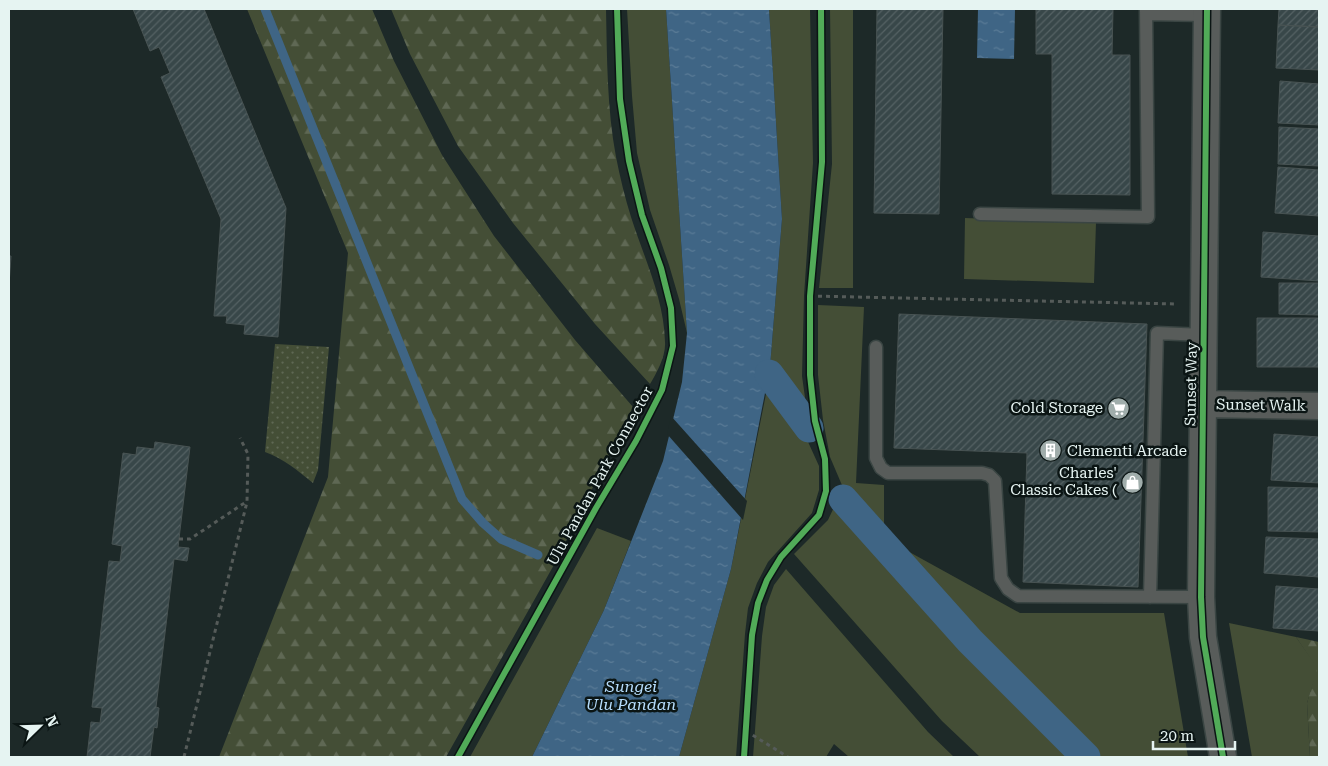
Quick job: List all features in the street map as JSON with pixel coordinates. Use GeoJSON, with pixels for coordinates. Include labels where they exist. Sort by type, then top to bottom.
{"type":"FeatureCollection","features":[{"type":"Feature","properties":{"kind":"street","name":"Sunset Way"},"geometry":{"type":"LineString","coordinates":[[1207,12],[1200,597],[1203,637],[1224,757]]}},
{"type":"Feature","properties":{"kind":"street","name":"Sunset Walk"},"geometry":{"type":"LineString","coordinates":[[1203,404],[1319,406]]}},
{"type":"Feature","properties":{"kind":"lane"},"geometry":{"type":"LineString","coordinates":[[980,214],[1148,217],[1146,12],[1207,12]]}},
{"type":"Feature","properties":{"kind":"lane"},"geometry":{"type":"LineString","coordinates":[[1150,596],[1157,333],[1204,335]]}},
{"type":"Feature","properties":{"kind":"lane"},"geometry":{"type":"LineString","coordinates":[[876,346],[876,458],[881,468],[888,473],[982,473],[989,475],[995,480],[1001,578],[1008,589],[1018,596],[1200,597]]}},
{"type":"Feature","properties":{"kind":"path"},"geometry":{"type":"LineString","coordinates":[[810,306],[811,287]]}},
{"type":"Feature","properties":{"kind":"path"},"geometry":{"type":"LineString","coordinates":[[810,296],[1182,304]]}},
{"type":"Feature","properties":{"kind":"path"},"geometry":{"type":"LineString","coordinates":[[184,757],[247,502],[248,454],[240,438]]}},
{"type":"Feature","properties":{"kind":"path"},"geometry":{"type":"LineString","coordinates":[[179,539],[190,539],[247,502]]}},
{"type":"Feature","properties":{"kind":"path"},"geometry":{"type":"LineString","coordinates":[[746,740],[747,721]]}},
{"type":"Feature","properties":{"kind":"path"},"geometry":{"type":"LineString","coordinates":[[746,731],[788,757]]}},
{"type":"Feature","properties":{"kind":"green space"},"geometry":{"type":"Polygon","coordinates":[[[247,9],[372,9],[394,61],[442,155],[494,236],[575,340],[633,407],[555,563],[446,757],[219,757],[328,477],[348,253],[247,9]]]}},
{"type":"Feature","properties":{"kind":"green space"},"geometry":{"type":"Polygon","coordinates":[[[391,9],[606,9],[609,102],[616,157],[629,210],[657,294],[664,326],[665,347],[663,358],[650,384],[595,324],[513,223],[458,146],[410,54],[391,9]]]}},
{"type":"Feature","properties":{"kind":"green space"},"geometry":{"type":"Polygon","coordinates":[[[627,9],[666,9],[687,333],[669,265],[650,210],[637,153],[627,9]]]}},
{"type":"Feature","properties":{"kind":"green space"},"geometry":{"type":"Polygon","coordinates":[[[769,9],[810,9],[813,163],[804,296],[802,376],[808,419],[770,367],[782,219],[769,9]]]}},
{"type":"Feature","properties":{"kind":"green space"},"geometry":{"type":"Polygon","coordinates":[[[830,9],[853,9],[853,288],[819,288],[832,164],[830,9]]]}},
{"type":"Feature","properties":{"kind":"green space"},"geometry":{"type":"Polygon","coordinates":[[[965,218],[1096,223],[1094,283],[964,279],[965,218]]]}},
{"type":"Feature","properties":{"kind":"green space"},"geometry":{"type":"Polygon","coordinates":[[[818,305],[864,307],[856,483],[884,485],[884,538],[1020,613],[1164,613],[1188,757],[1093,757],[974,639],[847,497],[830,457],[823,420],[818,375],[818,305]]]}},
{"type":"Feature","properties":{"kind":"green space"},"geometry":{"type":"Polygon","coordinates":[[[275,344],[329,347],[318,470],[313,483],[284,461],[265,452],[275,344]]]}},
{"type":"Feature","properties":{"kind":"green space"},"geometry":{"type":"Polygon","coordinates":[[[769,379],[804,433],[819,466],[819,490],[812,513],[768,562],[757,583],[748,608],[736,757],[679,757],[731,569],[769,379]]]}},
{"type":"Feature","properties":{"kind":"green space"},"geometry":{"type":"Polygon","coordinates":[[[836,503],[965,645],[1078,757],[980,757],[942,721],[794,554],[828,520],[836,503]]]}},
{"type":"Feature","properties":{"kind":"green space"},"geometry":{"type":"Polygon","coordinates":[[[597,528],[631,541],[604,610],[532,757],[470,757],[597,528]]]}},
{"type":"Feature","properties":{"kind":"green space"},"geometry":{"type":"Polygon","coordinates":[[[786,569],[928,732],[954,757],[849,757],[834,744],[826,757],[753,757],[766,607],[774,585],[786,569]]]}},
{"type":"Feature","properties":{"kind":"green space"},"geometry":{"type":"Polygon","coordinates":[[[1229,623],[1296,637],[1318,668],[1307,703],[1310,757],[1252,757],[1229,623]]]}},
{"type":"Feature","properties":{"kind":"green space"},"geometry":{"type":"Polygon","coordinates":[[[1296,637],[1319,642],[1319,757],[1310,757],[1307,703],[1317,668],[1296,637]]]}},
{"type":"Feature","properties":{"kind":"water","name":"Sungei Ulu Pandan"},"geometry":{"type":"Polygon","coordinates":[[[666,9],[769,9],[782,219],[770,367],[731,569],[679,757],[532,757],[604,610],[663,461],[682,382],[687,333],[666,9]]]}},
{"type":"Feature","properties":{"kind":"water"},"geometry":{"type":"Polygon","coordinates":[[[978,9],[1015,9],[1014,59],[977,58],[978,9]]]}},
{"type":"Feature","properties":{"kind":"pier"},"geometry":{"type":"Polygon","coordinates":[[[671,416],[747,501],[743,520],[667,434],[671,416]]]}},
{"type":"Feature","properties":{"kind":"building"},"geometry":{"type":"Polygon","coordinates":[[[133,9],[204,9],[286,208],[278,337],[244,334],[245,325],[226,323],[227,316],[214,316],[221,219],[161,77],[170,73],[159,47],[150,51],[133,9]]]}},
{"type":"Feature","properties":{"kind":"building"},"geometry":{"type":"Polygon","coordinates":[[[877,9],[943,9],[939,214],[874,213],[877,9]]]}},
{"type":"Feature","properties":{"kind":"building"},"geometry":{"type":"Polygon","coordinates":[[[1036,9],[1113,9],[1112,55],[1130,55],[1130,195],[1052,194],[1052,54],[1036,54],[1036,9]]]}},
{"type":"Feature","properties":{"kind":"building"},"geometry":{"type":"Polygon","coordinates":[[[1279,9],[1319,9],[1319,27],[1278,25],[1279,9]]]}},
{"type":"Feature","properties":{"kind":"building"},"geometry":{"type":"Polygon","coordinates":[[[1278,25],[1319,27],[1319,70],[1276,68],[1278,25]]]}},
{"type":"Feature","properties":{"kind":"building"},"geometry":{"type":"Polygon","coordinates":[[[1280,81],[1319,84],[1319,125],[1278,123],[1280,81]]]}},
{"type":"Feature","properties":{"kind":"building"},"geometry":{"type":"Polygon","coordinates":[[[1279,127],[1319,129],[1319,166],[1278,164],[1279,127]]]}},
{"type":"Feature","properties":{"kind":"building"},"geometry":{"type":"Polygon","coordinates":[[[1278,167],[1319,170],[1319,216],[1275,213],[1278,167]]]}},
{"type":"Feature","properties":{"kind":"building"},"geometry":{"type":"Polygon","coordinates":[[[1263,232],[1319,236],[1319,281],[1261,277],[1263,232]]]}},
{"type":"Feature","properties":{"kind":"building"},"geometry":{"type":"Polygon","coordinates":[[[9,256],[11,256],[9,285],[9,256]]]}},
{"type":"Feature","properties":{"kind":"building"},"geometry":{"type":"Polygon","coordinates":[[[1279,283],[1319,283],[1319,315],[1279,314],[1279,283]]]}},
{"type":"Feature","properties":{"kind":"building","name":"Clementi Arcade"},"geometry":{"type":"Polygon","coordinates":[[[899,314],[1147,324],[1138,587],[1023,582],[1027,453],[894,448],[899,314]]]}},
{"type":"Feature","properties":{"kind":"building"},"geometry":{"type":"Polygon","coordinates":[[[1257,318],[1319,318],[1319,367],[1257,367],[1257,318]]]}},
{"type":"Feature","properties":{"kind":"building"},"geometry":{"type":"Polygon","coordinates":[[[1274,434],[1319,437],[1319,483],[1271,480],[1274,434]]]}},
{"type":"Feature","properties":{"kind":"building"},"geometry":{"type":"Polygon","coordinates":[[[155,442],[190,447],[178,547],[189,548],[187,561],[174,559],[156,707],[159,708],[157,728],[154,727],[150,757],[87,757],[91,722],[100,723],[102,708],[92,707],[109,561],[120,562],[122,546],[112,544],[123,453],[136,455],[137,447],[154,449],[155,442]]]}},
{"type":"Feature","properties":{"kind":"building"},"geometry":{"type":"Polygon","coordinates":[[[1268,487],[1319,488],[1319,532],[1268,531],[1268,487]]]}},
{"type":"Feature","properties":{"kind":"building"},"geometry":{"type":"Polygon","coordinates":[[[1266,537],[1319,539],[1319,577],[1264,573],[1266,537]]]}},
{"type":"Feature","properties":{"kind":"building"},"geometry":{"type":"Polygon","coordinates":[[[1276,586],[1319,589],[1319,631],[1273,628],[1276,586]]]}},
{"type":"Feature","properties":{"kind":"waterway"},"geometry":{"type":"LineString","coordinates":[[265,9],[462,499],[483,523],[501,539],[538,555]]}},
{"type":"Feature","properties":{"kind":"waterway"},"geometry":{"type":"LineString","coordinates":[[769,374],[809,428]]}},
{"type":"Feature","properties":{"kind":"waterway"},"geometry":{"type":"LineString","coordinates":[[843,499],[970,641],[1086,757]]}},
{"type":"Feature","properties":{"kind":"cycle path","name":"Ulu Pandan Park Connector"},"geometry":{"type":"LineString","coordinates":[[458,757],[596,508],[636,441],[662,390],[673,346],[671,308],[661,268],[642,215],[629,161],[620,99],[617,9]]}},
{"type":"Feature","properties":{"kind":"cycle path"},"geometry":{"type":"LineString","coordinates":[[744,757],[752,635],[758,603],[767,580],[781,557],[819,515],[826,491],[825,459],[815,421],[810,375],[810,296],[822,162],[821,9]]}},
{"type":"Feature","properties":{"kind":"cycle path"},"geometry":{"type":"LineString","coordinates":[[1207,9],[1201,597],[1203,637],[1223,757]]}},
{"type":"Feature","properties":{"kind":"place","name":"Cold Storage"},"geometry":{"type":"Point","coordinates":[1119,408]}},
{"type":"Feature","properties":{"kind":"place","name":"Clementi Arcade"},"geometry":{"type":"Point","coordinates":[1051,451]}},
{"type":"Feature","properties":{"kind":"place","name":"Charles' Classic Cakes ("},"geometry":{"type":"Point","coordinates":[1133,482]}}]}
